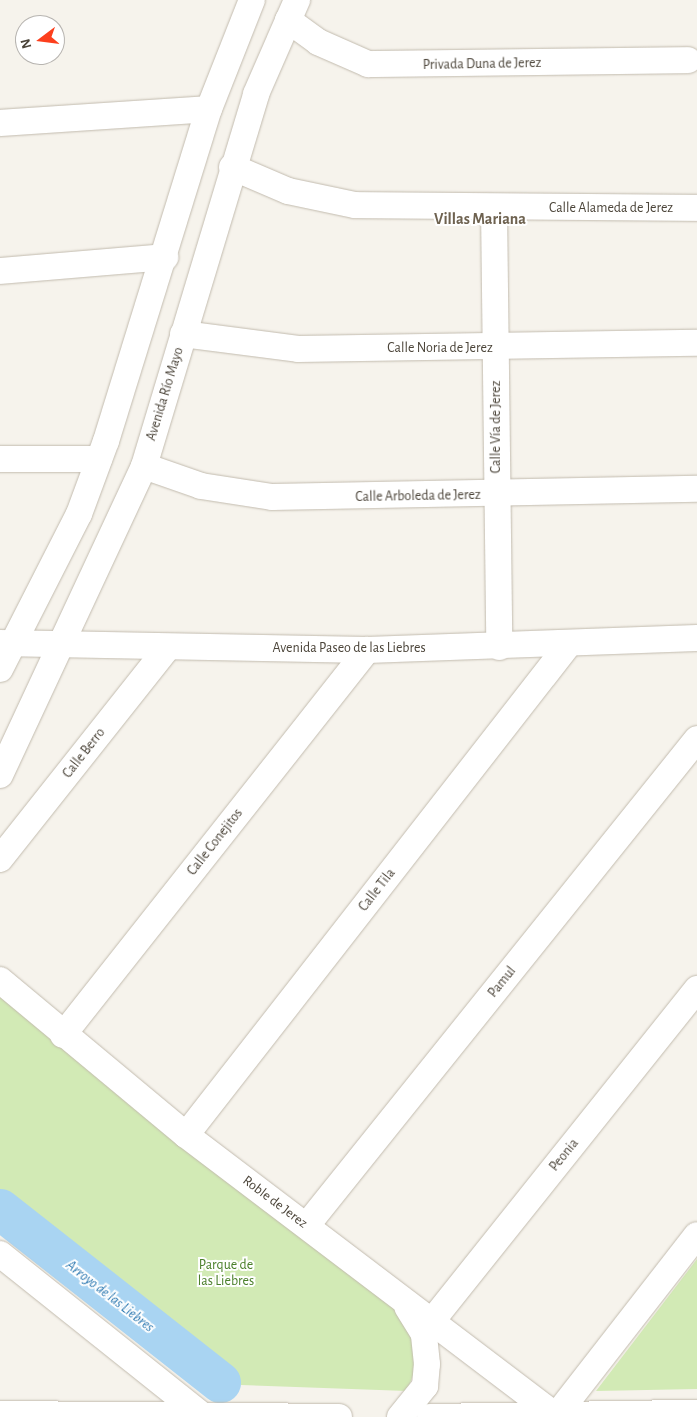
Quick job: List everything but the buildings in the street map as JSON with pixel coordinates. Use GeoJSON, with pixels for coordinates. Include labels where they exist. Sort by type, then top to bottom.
{"type":"FeatureCollection","features":[{"type":"Feature","properties":{"kind":"street"},"geometry":{"type":"LineString","coordinates":[[0,669],[6,643],[78,514],[99,459],[165,257],[209,109],[252,0]]}},
{"type":"Feature","properties":{"kind":"street","name":"Privada Duna de Jerez"},"geometry":{"type":"LineString","coordinates":[[293,10],[318,42],[368,64],[688,60]]}},
{"type":"Feature","properties":{"kind":"street","name":"Avenida Río Mayo"},"geometry":{"type":"LineString","coordinates":[[0,775],[144,466],[232,167],[256,94],[293,10]]}},
{"type":"Feature","properties":{"kind":"street"},"geometry":{"type":"LineString","coordinates":[[0,123],[209,109]]}},
{"type":"Feature","properties":{"kind":"street","name":"Calle Alameda de Jerez"},"geometry":{"type":"LineString","coordinates":[[232,167],[322,200],[494,208],[697,208]]}},
{"type":"Feature","properties":{"kind":"street","name":"Calle Vía de Jerez"},"geometry":{"type":"LineString","coordinates":[[494,208],[499,647]]}},
{"type":"Feature","properties":{"kind":"street"},"geometry":{"type":"LineString","coordinates":[[0,271],[165,257]]}},
{"type":"Feature","properties":{"kind":"street","name":"Calle Noria de Jerez"},"geometry":{"type":"LineString","coordinates":[[183,334],[298,349],[496,348],[697,343]]}},
{"type":"Feature","properties":{"kind":"street"},"geometry":{"type":"LineString","coordinates":[[0,459],[99,459]]}},
{"type":"Feature","properties":{"kind":"street","name":"Calle Arboleda de Jerez"},"geometry":{"type":"LineString","coordinates":[[144,466],[201,486],[272,498],[496,495],[697,489]]}},
{"type":"Feature","properties":{"kind":"street","name":"Avenida Paseo de las Liebres"},"geometry":{"type":"LineString","coordinates":[[6,643],[367,650],[568,645],[697,638]]}},
{"type":"Feature","properties":{"kind":"street","name":"Calle Tila"},"geometry":{"type":"LineString","coordinates":[[186,1135],[568,645]]}},
{"type":"Feature","properties":{"kind":"street","name":"Calle Berro"},"geometry":{"type":"LineString","coordinates":[[0,859],[168,647]]}},
{"type":"Feature","properties":{"kind":"street","name":"Calle Conejitos"},"geometry":{"type":"LineString","coordinates":[[63,1035],[367,650]]}},
{"type":"Feature","properties":{"kind":"street","name":"Pamul"},"geometry":{"type":"LineString","coordinates":[[307,1225],[697,739]]}},
{"type":"Feature","properties":{"kind":"street","name":"Roble de Jerez"},"geometry":{"type":"LineString","coordinates":[[0,980],[63,1035],[186,1135],[399,1295],[556,1417]]}},
{"type":"Feature","properties":{"kind":"street","name":"Peonia"},"geometry":{"type":"LineString","coordinates":[[432,1321],[697,989]]}},
{"type":"Feature","properties":{"kind":"street"},"geometry":{"type":"LineString","coordinates":[[556,1417],[697,1234]]}},
{"type":"Feature","properties":{"kind":"street"},"geometry":{"type":"LineString","coordinates":[[0,1254],[209,1416]]}},
{"type":"Feature","properties":{"kind":"street"},"geometry":{"type":"LineString","coordinates":[[399,1295],[424,1334],[427,1364],[424,1386],[400,1417]]}},
{"type":"Feature","properties":{"kind":"street"},"geometry":{"type":"LineString","coordinates":[[430,1417],[556,1417],[697,1413]]}},
{"type":"Feature","properties":{"kind":"street"},"geometry":{"type":"LineString","coordinates":[[0,1414],[338,1417]]}},
{"type":"Feature","properties":{"kind":"green space","name":"Parque de las Liebres"},"geometry":{"type":"Polygon","coordinates":[[[0,997],[390,1300],[416,1334],[417,1365],[407,1391],[241,1385],[0,1197],[0,997]]]}},
{"type":"Feature","properties":{"kind":"green space"},"geometry":{"type":"Polygon","coordinates":[[[697,1259],[697,1389],[596,1391],[697,1259]]]}},
{"type":"Feature","properties":{"kind":"waterway","name":"Arroyo de las Liebres"},"geometry":{"type":"LineString","coordinates":[[0,1209],[220,1382]]}},
{"type":"Feature","properties":{"kind":"district","name":"Villas Mariana"},"geometry":{"type":"Point","coordinates":[480,219]}}]}
